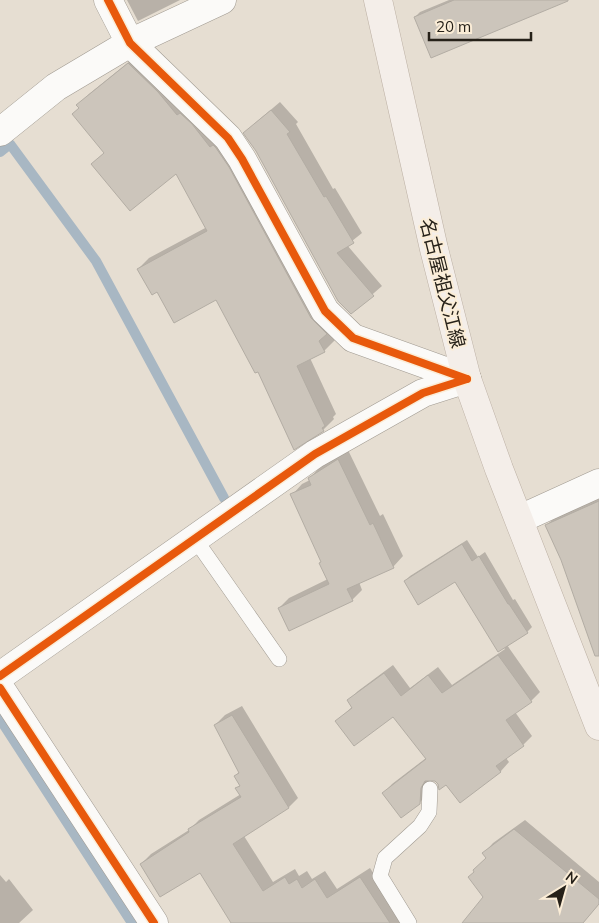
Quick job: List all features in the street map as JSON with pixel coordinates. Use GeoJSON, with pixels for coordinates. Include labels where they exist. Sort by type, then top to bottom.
{"type":"FeatureCollection","features":[{"type":"Feature","properties":{"kind":"main road","name":"名古屋祖父江線"},"geometry":{"type":"LineString","coordinates":[[378,0],[434,249],[467,380],[499,469],[599,726]]}},
{"type":"Feature","properties":{"kind":"street"},"geometry":{"type":"LineString","coordinates":[[108,0],[130,43],[228,138],[242,159],[325,311],[353,338],[467,380]]}},
{"type":"Feature","properties":{"kind":"street"},"geometry":{"type":"LineString","coordinates":[[0,132],[56,87],[130,43],[222,0]]}},
{"type":"Feature","properties":{"kind":"street"},"geometry":{"type":"LineString","coordinates":[[0,676],[315,454],[423,393],[467,380]]}},
{"type":"Feature","properties":{"kind":"street"},"geometry":{"type":"LineString","coordinates":[[520,519],[599,483]]}},
{"type":"Feature","properties":{"kind":"street"},"geometry":{"type":"LineString","coordinates":[[0,688],[154,923]]}},
{"type":"Feature","properties":{"kind":"lane"},"geometry":{"type":"LineString","coordinates":[[195,538],[279,659]]}},
{"type":"Feature","properties":{"kind":"lane"},"geometry":{"type":"LineString","coordinates":[[410,923],[380,876],[385,858],[420,826],[429,812],[430,789]]}},
{"type":"Feature","properties":{"kind":"building"},"geometry":{"type":"Polygon","coordinates":[[[454,0],[568,1],[431,58],[414,17],[454,0]]]}},
{"type":"Feature","properties":{"kind":"building"},"geometry":{"type":"Polygon","coordinates":[[[128,63],[158,92],[177,115],[180,113],[192,124],[210,147],[213,145],[216,148],[229,167],[311,318],[327,334],[319,341],[325,352],[297,366],[325,426],[322,428],[324,431],[294,450],[258,372],[255,373],[216,300],[174,323],[157,292],[152,295],[137,269],[207,231],[176,174],[130,211],[91,164],[104,153],[72,114],[79,108],[76,105],[128,63]]]}},
{"type":"Feature","properties":{"kind":"building"},"geometry":{"type":"Polygon","coordinates":[[[271,110],[290,132],[287,134],[354,243],[337,253],[374,296],[351,314],[338,301],[256,151],[243,133],[271,110]]]}},
{"type":"Feature","properties":{"kind":"building"},"geometry":{"type":"Polygon","coordinates":[[[338,459],[370,525],[373,523],[394,568],[347,589],[353,601],[289,631],[278,608],[329,584],[290,494],[311,485],[308,478],[338,459]]]}},
{"type":"Feature","properties":{"kind":"building"},"geometry":{"type":"Polygon","coordinates":[[[599,501],[599,656],[595,656],[561,560],[545,525],[599,501]]]}},
{"type":"Feature","properties":{"kind":"building"},"geometry":{"type":"Polygon","coordinates":[[[462,544],[472,561],[479,556],[528,633],[498,652],[455,582],[418,605],[404,581],[462,544]]]}},
{"type":"Feature","properties":{"kind":"building"},"geometry":{"type":"Polygon","coordinates":[[[498,655],[532,702],[506,720],[524,746],[496,766],[501,772],[460,803],[446,785],[439,790],[438,784],[435,781],[425,781],[421,788],[420,804],[401,818],[382,793],[426,759],[393,717],[354,746],[335,721],[352,708],[347,700],[384,673],[401,696],[428,675],[442,693],[498,655]]]}},
{"type":"Feature","properties":{"kind":"building"},"geometry":{"type":"Polygon","coordinates":[[[232,715],[289,808],[233,844],[263,891],[285,877],[289,884],[297,879],[302,888],[315,879],[327,898],[360,877],[390,923],[231,923],[200,873],[160,897],[140,864],[189,832],[188,829],[241,797],[235,788],[240,786],[234,776],[239,773],[214,725],[232,715]]]}},
{"type":"Feature","properties":{"kind":"building"},"geometry":{"type":"Polygon","coordinates":[[[514,829],[599,899],[599,904],[583,923],[462,923],[483,897],[468,877],[486,858],[482,853],[514,829]]]}},
{"type":"Feature","properties":{"kind":"waterway"},"geometry":{"type":"LineString","coordinates":[[0,152],[10,144],[96,261],[224,498]]}},
{"type":"Feature","properties":{"kind":"waterway"},"geometry":{"type":"LineString","coordinates":[[0,719],[132,923]]}},
{"type":"Feature","properties":{"kind":"cycle path"},"geometry":{"type":"LineString","coordinates":[[108,0],[130,43],[228,138],[242,159],[325,311],[353,338],[467,379]]}},
{"type":"Feature","properties":{"kind":"cycle path"},"geometry":{"type":"LineString","coordinates":[[0,676],[315,454],[423,393],[467,379]]}},
{"type":"Feature","properties":{"kind":"cycle path"},"geometry":{"type":"LineString","coordinates":[[0,688],[154,923]]}}]}
